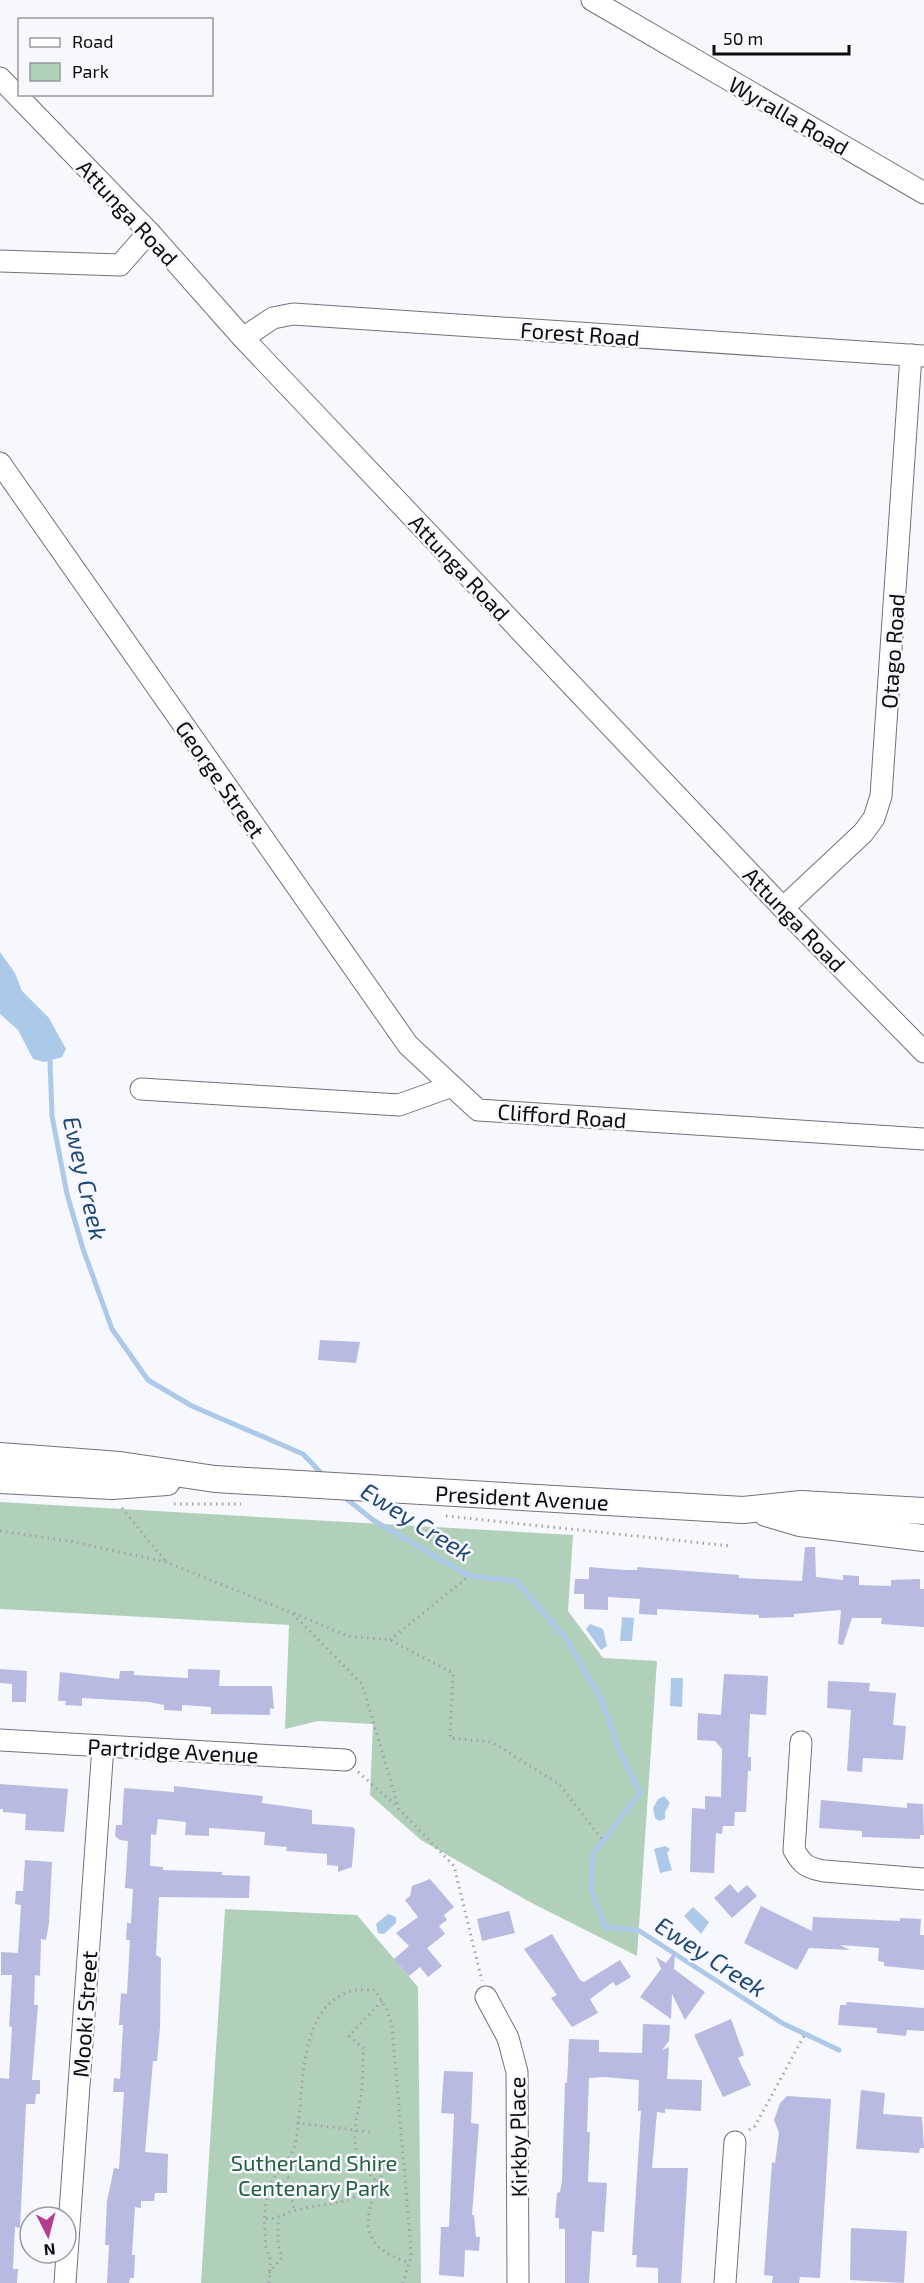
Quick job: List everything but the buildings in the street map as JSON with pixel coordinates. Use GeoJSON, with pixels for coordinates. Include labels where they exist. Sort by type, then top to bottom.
{"type":"FeatureCollection","features":[{"type":"Feature","properties":{"kind":"main road","name":"President Avenue"},"geometry":{"type":"LineString","coordinates":[[3,1454],[120,1465],[215,1479],[757,1510],[801,1504],[924,1511]]}},
{"type":"Feature","properties":{"kind":"main road","name":"President Avenue"},"geometry":{"type":"LineString","coordinates":[[0,1480],[112,1486],[215,1479]]}},
{"type":"Feature","properties":{"kind":"main road","name":"President Avenue"},"geometry":{"type":"LineString","coordinates":[[757,1510],[800,1523],[924,1538]]}},
{"type":"Feature","properties":{"kind":"street","name":"Wyralla Road"},"geometry":{"type":"LineString","coordinates":[[592,0],[924,193]]}},
{"type":"Feature","properties":{"kind":"street","name":"Attunga Road"},"geometry":{"type":"LineString","coordinates":[[0,78],[149,232],[243,338],[783,908],[924,1052]]}},
{"type":"Feature","properties":{"kind":"street"},"geometry":{"type":"LineString","coordinates":[[0,261],[120,265],[149,232]]}},
{"type":"Feature","properties":{"kind":"street","name":"Forest Road"},"geometry":{"type":"LineString","coordinates":[[243,338],[273,318],[293,314],[917,355]]}},
{"type":"Feature","properties":{"kind":"street","name":"Otago Road"},"geometry":{"type":"LineString","coordinates":[[783,908],[863,833],[874,819],[881,796],[917,355]]}},
{"type":"Feature","properties":{"kind":"street","name":"George Street"},"geometry":{"type":"LineString","coordinates":[[0,463],[408,1045],[452,1086]]}},
{"type":"Feature","properties":{"kind":"street"},"geometry":{"type":"LineString","coordinates":[[141,1089],[399,1105],[452,1086]]}},
{"type":"Feature","properties":{"kind":"street","name":"Clifford Road"},"geometry":{"type":"LineString","coordinates":[[452,1086],[478,1110],[924,1139]]}},
{"type":"Feature","properties":{"kind":"street","name":"Partridge Avenue"},"geometry":{"type":"LineString","coordinates":[[0,1740],[345,1760]]}},
{"type":"Feature","properties":{"kind":"street"},"geometry":{"type":"LineString","coordinates":[[801,1742],[794,1850],[800,1861],[808,1868],[824,1871],[924,1879]]}},
{"type":"Feature","properties":{"kind":"street","name":"Mooki Street"},"geometry":{"type":"LineString","coordinates":[[64,2283],[103,1746]]}},
{"type":"Feature","properties":{"kind":"street","name":"Kirkby Place"},"geometry":{"type":"LineString","coordinates":[[486,1997],[508,2038],[517,2072],[518,2283]]}},
{"type":"Feature","properties":{"kind":"street"},"geometry":{"type":"LineString","coordinates":[[725,2283],[735,2142]]}},
{"type":"Feature","properties":{"kind":"path"},"geometry":{"type":"LineString","coordinates":[[119,1504],[166,1562]]}},
{"type":"Feature","properties":{"kind":"path"},"geometry":{"type":"LineString","coordinates":[[443,1516],[731,1546]]}},
{"type":"Feature","properties":{"kind":"path"},"geometry":{"type":"LineString","coordinates":[[0,1531],[69,1541],[166,1562],[347,1636],[390,1641],[453,1673],[450,1738],[492,1743],[560,1785],[603,1841]]}},
{"type":"Feature","properties":{"kind":"path"},"geometry":{"type":"LineString","coordinates":[[390,1641],[469,1576]]}},
{"type":"Feature","properties":{"kind":"path"},"geometry":{"type":"LineString","coordinates":[[292,1613],[362,1684],[399,1809]]}},
{"type":"Feature","properties":{"kind":"path"},"geometry":{"type":"LineString","coordinates":[[345,1760],[399,1809],[454,1866],[486,1997]]}},
{"type":"Feature","properties":{"kind":"path"},"geometry":{"type":"LineString","coordinates":[[267,2283],[270,2260],[266,2247],[265,2219],[272,2181],[286,2165],[296,2140],[312,2025],[327,2007],[351,1990],[375,1990],[392,2026],[408,2190],[409,2263],[403,2283]]}},
{"type":"Feature","properties":{"kind":"path"},"geometry":{"type":"LineString","coordinates":[[382,2001],[349,2036],[364,2049],[361,2099],[353,2130],[354,2143],[362,2164],[376,2181],[368,2223],[373,2242],[389,2256],[409,2263]]}},
{"type":"Feature","properties":{"kind":"path"},"geometry":{"type":"LineString","coordinates":[[755,2126],[805,2034]]}},
{"type":"Feature","properties":{"kind":"path"},"geometry":{"type":"LineString","coordinates":[[297,2123],[371,2132]]}},
{"type":"Feature","properties":{"kind":"path"},"geometry":{"type":"LineString","coordinates":[[376,2181],[381,2178],[383,2161]]}},
{"type":"Feature","properties":{"kind":"path"},"geometry":{"type":"LineString","coordinates":[[286,2165],[294,2211]]}},
{"type":"Feature","properties":{"kind":"path"},"geometry":{"type":"LineString","coordinates":[[265,2219],[278,2219],[294,2211],[351,2201],[363,2192],[375,2194]]}},
{"type":"Feature","properties":{"kind":"path"},"geometry":{"type":"LineString","coordinates":[[269,2273],[282,2257],[278,2244],[278,2219]]}},
{"type":"Feature","properties":{"kind":"green space"},"geometry":{"type":"Polygon","coordinates":[[[0,1502],[573,1535],[568,1611],[603,1658],[657,1661],[637,1956],[528,1901],[421,1840],[370,1795],[373,1724],[318,1721],[285,1729],[289,1625],[0,1609],[0,1502]]]}},
{"type":"Feature","properties":{"kind":"green space","name":"Sutherland Shire Centenary Park"},"geometry":{"type":"Polygon","coordinates":[[[225,1909],[357,1915],[418,1987],[421,2283],[201,2283],[225,1909]]]}},
{"type":"Feature","properties":{"kind":"water"},"geometry":{"type":"Polygon","coordinates":[[[0,952],[15,973],[22,991],[49,1018],[66,1049],[62,1057],[44,1062],[33,1059],[18,1030],[0,1014],[0,952]]]}},
{"type":"Feature","properties":{"kind":"water"},"geometry":{"type":"Polygon","coordinates":[[[622,1617],[634,1618],[632,1641],[620,1641],[622,1617]]]}},
{"type":"Feature","properties":{"kind":"water"},"geometry":{"type":"Polygon","coordinates":[[[590,1624],[603,1629],[607,1646],[601,1650],[586,1629],[590,1624]]]}},
{"type":"Feature","properties":{"kind":"water"},"geometry":{"type":"Polygon","coordinates":[[[671,1678],[683,1678],[682,1707],[670,1706],[671,1678]]]}},
{"type":"Feature","properties":{"kind":"water"},"geometry":{"type":"Polygon","coordinates":[[[664,1796],[670,1803],[665,1812],[665,1819],[659,1821],[655,1818],[653,1808],[658,1799],[664,1796]]]}},
{"type":"Feature","properties":{"kind":"water"},"geometry":{"type":"Polygon","coordinates":[[[665,1846],[670,1849],[667,1853],[672,1870],[660,1873],[654,1849],[665,1846]]]}},
{"type":"Feature","properties":{"kind":"water"},"geometry":{"type":"Polygon","coordinates":[[[693,1907],[709,1922],[701,1934],[684,1916],[693,1907]]]}},
{"type":"Feature","properties":{"kind":"water"},"geometry":{"type":"Polygon","coordinates":[[[388,1914],[396,1917],[396,1923],[384,1934],[378,1933],[376,1924],[388,1914]]]}},
{"type":"Feature","properties":{"kind":"waterway","name":"Ewey Creek"},"geometry":{"type":"LineString","coordinates":[[50,1061],[52,1116],[67,1194],[83,1249],[112,1329],[148,1380],[192,1406],[303,1454],[324,1476]]}},
{"type":"Feature","properties":{"kind":"waterway","name":"Ewey Creek"},"geometry":{"type":"LineString","coordinates":[[343,1496],[373,1520],[469,1576],[516,1581],[565,1637],[602,1701],[618,1748],[640,1793],[593,1854],[591,1889],[605,1927],[638,1930],[782,2023],[839,2050]]}}]}
